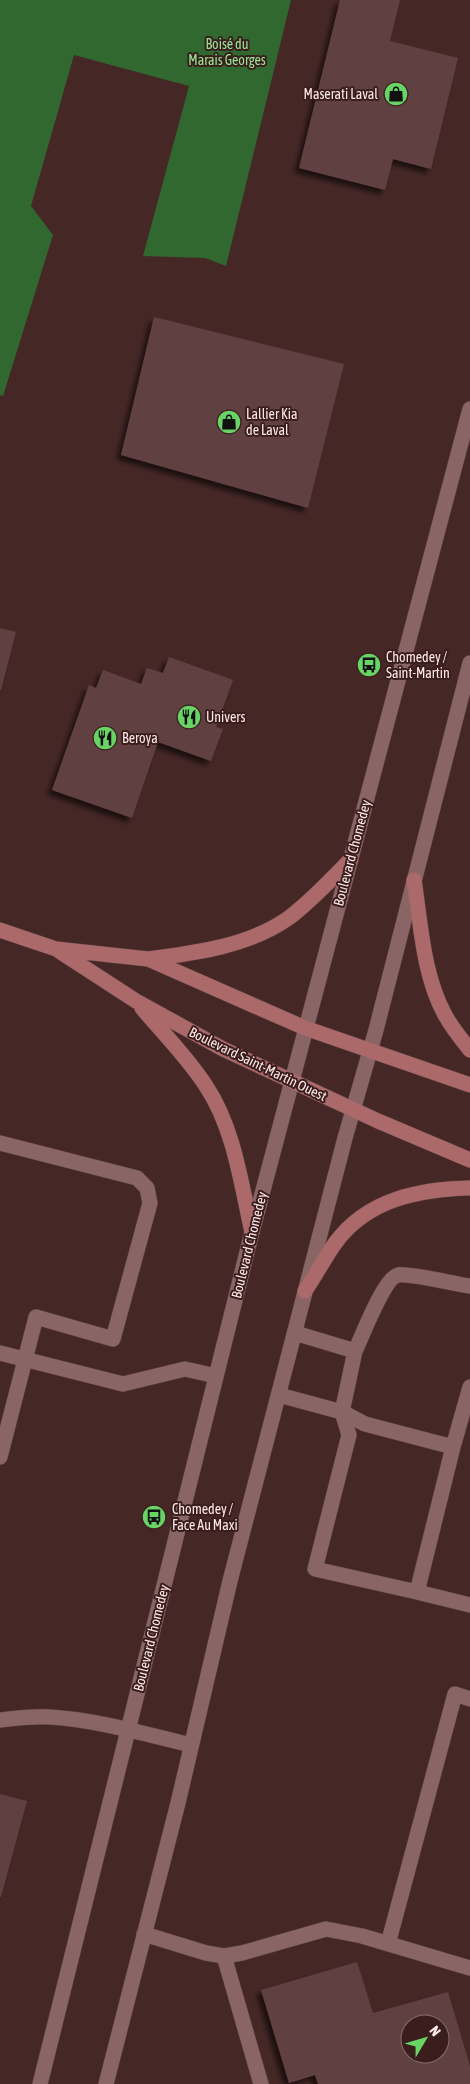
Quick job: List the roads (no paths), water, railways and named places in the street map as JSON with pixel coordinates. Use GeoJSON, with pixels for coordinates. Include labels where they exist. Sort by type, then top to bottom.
{"type":"FeatureCollection","features":[{"type":"Feature","properties":{"kind":"main road"},"geometry":{"type":"LineString","coordinates":[[148,959],[180,955],[230,944],[274,926],[289,917],[314,897],[351,859]]}},
{"type":"Feature","properties":{"kind":"main road"},"geometry":{"type":"LineString","coordinates":[[414,880],[425,952],[433,986],[445,1016],[470,1050]]}},
{"type":"Feature","properties":{"kind":"main road","name":"Boulevard Saint-Martin Ouest"},"geometry":{"type":"LineString","coordinates":[[0,930],[56,949],[148,959],[305,1028],[470,1085]]}},
{"type":"Feature","properties":{"kind":"main road","name":"Boulevard Saint-Martin Ouest"},"geometry":{"type":"LineString","coordinates":[[56,949],[136,1001],[223,1049],[352,1110],[470,1160]]}},
{"type":"Feature","properties":{"kind":"main road"},"geometry":{"type":"LineString","coordinates":[[136,1001],[194,1070],[217,1105],[233,1149],[252,1232]]}},
{"type":"Feature","properties":{"kind":"main road"},"geometry":{"type":"LineString","coordinates":[[306,1291],[337,1241],[376,1208],[389,1201],[421,1192],[470,1188]]}},
{"type":"Feature","properties":{"kind":"street","name":"Boulevard Chomedey"},"geometry":{"type":"LineString","coordinates":[[40,2084],[252,1232],[470,409]]}},
{"type":"Feature","properties":{"kind":"street"},"geometry":{"type":"LineString","coordinates":[[106,2084],[228,1590],[352,1110],[376,1030],[470,663]]}},
{"type":"Feature","properties":{"kind":"street"},"geometry":{"type":"LineString","coordinates":[[0,1143],[131,1176],[142,1182],[150,1195],[148,1214],[113,1339],[36,1317],[0,1457]]}},
{"type":"Feature","properties":{"kind":"street"},"geometry":{"type":"LineString","coordinates":[[470,1286],[406,1276],[395,1276],[388,1281],[355,1351],[342,1412],[349,1435],[315,1569],[470,1605]]}},
{"type":"Feature","properties":{"kind":"street"},"geometry":{"type":"LineString","coordinates":[[295,1333],[355,1351]]}},
{"type":"Feature","properties":{"kind":"street"},"geometry":{"type":"LineString","coordinates":[[0,1353],[123,1384],[185,1369],[216,1376]]}},
{"type":"Feature","properties":{"kind":"street"},"geometry":{"type":"LineString","coordinates":[[417,1592],[453,1447],[470,1388]]}},
{"type":"Feature","properties":{"kind":"street"},"geometry":{"type":"LineString","coordinates":[[279,1395],[342,1412],[365,1424],[453,1447]]}},
{"type":"Feature","properties":{"kind":"street"},"geometry":{"type":"LineString","coordinates":[[388,1944],[455,1694],[470,1698]]}},
{"type":"Feature","properties":{"kind":"street"},"geometry":{"type":"LineString","coordinates":[[0,1720],[49,1717],[129,1730],[191,1746]]}},
{"type":"Feature","properties":{"kind":"street"},"geometry":{"type":"LineString","coordinates":[[144,1934],[206,1953],[224,1956],[242,1953],[326,1929],[340,1930],[470,1968]]}},
{"type":"Feature","properties":{"kind":"street"},"geometry":{"type":"LineString","coordinates":[[224,1956],[261,2084]]}},
{"type":"Feature","properties":{"kind":"place","name":"Maserati Laval"},"geometry":{"type":"Point","coordinates":[396,94]}},
{"type":"Feature","properties":{"kind":"place","name":"Lallier Kia de Laval"},"geometry":{"type":"Point","coordinates":[229,422]}},
{"type":"Feature","properties":{"kind":"place","name":"Chomedey / Saint-Martin"},"geometry":{"type":"Point","coordinates":[369,665]}},
{"type":"Feature","properties":{"kind":"place","name":"Univers"},"geometry":{"type":"Point","coordinates":[189,717]}},
{"type":"Feature","properties":{"kind":"place","name":"Beroya"},"geometry":{"type":"Point","coordinates":[105,738]}},
{"type":"Feature","properties":{"kind":"place","name":"Chomedey / Face Au Maxi"},"geometry":{"type":"Point","coordinates":[154,1517]}},
{"type":"Feature","properties":{"kind":"park label","name":"Boisé du Marais Georges"},"geometry":{"type":"Point","coordinates":[227,52]}}]}
